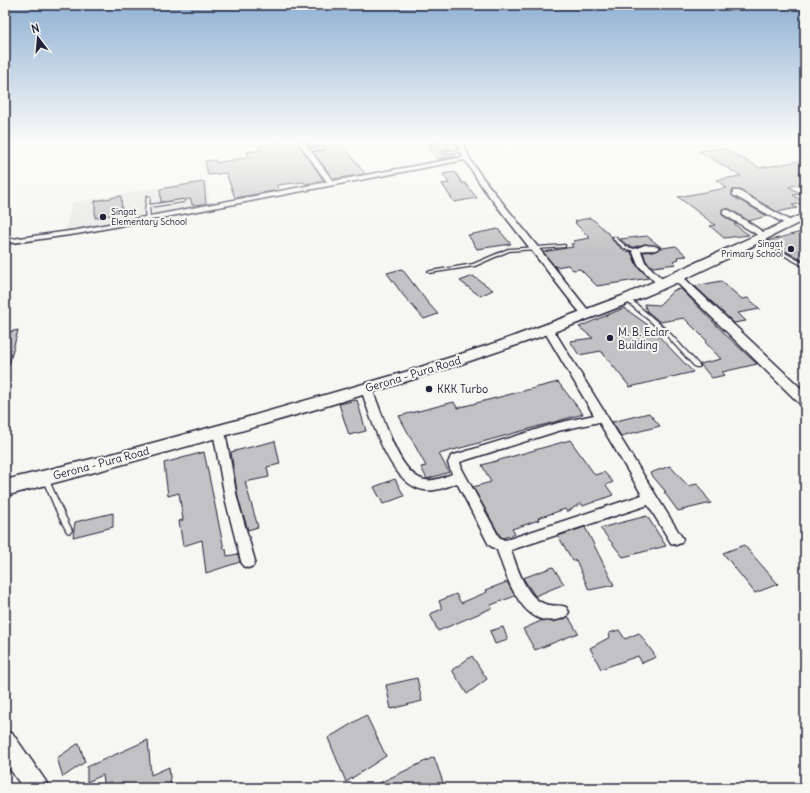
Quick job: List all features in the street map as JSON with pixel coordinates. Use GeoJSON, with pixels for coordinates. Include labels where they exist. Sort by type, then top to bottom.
{"type":"FeatureCollection","features":[{"type":"Feature","properties":{"kind":"main road","name":"Gerona - Pura Road"},"geometry":{"type":"LineString","coordinates":[[5,488],[219,431],[410,376],[548,329],[627,299],[800,219]]}},
{"type":"Feature","properties":{"kind":"street"},"geometry":{"type":"LineString","coordinates":[[328,179],[331,183]]}},
{"type":"Feature","properties":{"kind":"street"},"geometry":{"type":"LineString","coordinates":[[12,241],[77,232],[349,179]]}},
{"type":"Feature","properties":{"kind":"street"},"geometry":{"type":"LineString","coordinates":[[482,179],[557,281],[587,315]]}},
{"type":"Feature","properties":{"kind":"street"},"geometry":{"type":"LineString","coordinates":[[736,192],[800,219]]}},
{"type":"Feature","properties":{"kind":"street"},"geometry":{"type":"LineString","coordinates":[[726,212],[761,237]]}},
{"type":"Feature","properties":{"kind":"street"},"geometry":{"type":"LineString","coordinates":[[655,248],[645,247],[636,250],[641,263],[661,284]]}},
{"type":"Feature","properties":{"kind":"street"},"geometry":{"type":"LineString","coordinates":[[677,277],[805,400]]}},
{"type":"Feature","properties":{"kind":"street"},"geometry":{"type":"LineString","coordinates":[[548,329],[676,539]]}},
{"type":"Feature","properties":{"kind":"street"},"geometry":{"type":"LineString","coordinates":[[366,389],[386,442],[397,461],[412,479],[420,484],[428,485],[460,477]]}},
{"type":"Feature","properties":{"kind":"street"},"geometry":{"type":"LineString","coordinates":[[602,417],[558,427],[455,459],[454,463],[460,477],[494,542],[503,546],[651,498]]}},
{"type":"Feature","properties":{"kind":"street"},"geometry":{"type":"LineString","coordinates":[[219,431],[230,498],[248,561]]}},
{"type":"Feature","properties":{"kind":"street"},"geometry":{"type":"LineString","coordinates":[[503,546],[520,589],[529,601],[543,612],[561,612]]}},
{"type":"Feature","properties":{"kind":"street"},"geometry":{"type":"LineString","coordinates":[[5,742],[37,788]]}},
{"type":"Feature","properties":{"kind":"lane"},"geometry":{"type":"LineString","coordinates":[[148,197],[148,217]]}},
{"type":"Feature","properties":{"kind":"lane"},"geometry":{"type":"LineString","coordinates":[[148,206],[183,201]]}},
{"type":"Feature","properties":{"kind":"lane"},"geometry":{"type":"LineString","coordinates":[[761,237],[805,266]]}},
{"type":"Feature","properties":{"kind":"lane"},"geometry":{"type":"LineString","coordinates":[[614,238],[626,248],[636,250]]}},
{"type":"Feature","properties":{"kind":"lane"},"geometry":{"type":"LineString","coordinates":[[430,272],[474,265],[508,250],[564,246]]}},
{"type":"Feature","properties":{"kind":"lane"},"geometry":{"type":"LineString","coordinates":[[627,299],[666,332],[697,366]]}},
{"type":"Feature","properties":{"kind":"lane"},"geometry":{"type":"LineString","coordinates":[[45,478],[60,515],[69,530]]}},
{"type":"Feature","properties":{"kind":"shaded area","name":"Singat Elementary School"},"geometry":{"type":"Polygon","coordinates":[[[207,180],[209,203],[65,232],[72,202],[207,180]]]}},
{"type":"Feature","properties":{"kind":"building"},"geometry":{"type":"Polygon","coordinates":[[[228,179],[323,179],[324,181],[305,184],[304,182],[277,185],[278,190],[235,198],[228,179]]]}},
{"type":"Feature","properties":{"kind":"building"},"geometry":{"type":"Polygon","coordinates":[[[446,179],[459,179],[462,183],[465,183],[477,198],[454,202],[442,184],[449,183],[446,179]]]}},
{"type":"Feature","properties":{"kind":"building"},"geometry":{"type":"Polygon","coordinates":[[[805,179],[805,182],[789,187],[802,194],[793,195],[804,203],[792,205],[797,208],[777,212],[740,190],[732,190],[732,196],[767,216],[749,221],[730,209],[722,209],[722,215],[749,235],[724,238],[710,226],[715,225],[678,197],[727,188],[716,180],[805,179]]]}},
{"type":"Feature","properties":{"kind":"building"},"geometry":{"type":"Polygon","coordinates":[[[204,182],[206,204],[192,205],[191,199],[161,202],[160,189],[204,182]]]}},
{"type":"Feature","properties":{"kind":"building"},"geometry":{"type":"Polygon","coordinates":[[[121,196],[122,213],[95,218],[95,201],[121,196]]]}},
{"type":"Feature","properties":{"kind":"building"},"geometry":{"type":"Polygon","coordinates":[[[590,218],[612,237],[612,240],[624,250],[631,252],[637,266],[649,278],[597,286],[580,269],[573,270],[568,265],[556,267],[552,263],[543,252],[573,247],[571,244],[575,243],[573,241],[590,238],[575,223],[577,222],[575,221],[590,218]]]}},
{"type":"Feature","properties":{"kind":"building"},"geometry":{"type":"Polygon","coordinates":[[[498,229],[511,244],[477,249],[468,235],[498,229]]]}},
{"type":"Feature","properties":{"kind":"building","name":"Singat Primary School"},"geometry":{"type":"Polygon","coordinates":[[[805,231],[805,262],[767,241],[805,231]]]}},
{"type":"Feature","properties":{"kind":"building"},"geometry":{"type":"Polygon","coordinates":[[[647,236],[662,248],[676,246],[687,256],[677,257],[679,259],[673,261],[676,264],[653,267],[646,261],[643,252],[656,251],[660,249],[660,247],[645,244],[634,247],[628,246],[620,239],[647,236]]]}},
{"type":"Feature","properties":{"kind":"building"},"geometry":{"type":"Polygon","coordinates":[[[402,269],[438,314],[424,319],[403,295],[387,273],[402,269]]]}},
{"type":"Feature","properties":{"kind":"building"},"geometry":{"type":"Polygon","coordinates":[[[473,276],[493,290],[480,296],[460,281],[473,276]]]}},
{"type":"Feature","properties":{"kind":"building"},"geometry":{"type":"Polygon","coordinates":[[[721,281],[742,299],[748,298],[760,309],[738,313],[746,321],[734,323],[695,286],[721,281]]]}},
{"type":"Feature","properties":{"kind":"building"},"geometry":{"type":"Polygon","coordinates":[[[681,289],[757,364],[722,372],[725,375],[712,378],[700,364],[721,359],[705,342],[707,341],[684,318],[660,322],[647,311],[644,304],[659,305],[674,290],[681,289]]]}},
{"type":"Feature","properties":{"kind":"building"},"geometry":{"type":"Polygon","coordinates":[[[624,308],[648,325],[693,372],[630,387],[601,351],[579,355],[570,341],[593,338],[579,327],[624,308]]]}},
{"type":"Feature","properties":{"kind":"building"},"geometry":{"type":"Polygon","coordinates":[[[18,330],[9,365],[5,364],[5,333],[18,330]]]}},
{"type":"Feature","properties":{"kind":"building"},"geometry":{"type":"Polygon","coordinates":[[[558,382],[583,414],[439,454],[449,472],[427,479],[421,467],[426,466],[399,416],[454,402],[457,408],[558,382]]]}},
{"type":"Feature","properties":{"kind":"building"},"geometry":{"type":"Polygon","coordinates":[[[357,400],[366,431],[349,435],[339,404],[357,400]]]}},
{"type":"Feature","properties":{"kind":"building"},"geometry":{"type":"Polygon","coordinates":[[[649,413],[660,426],[621,436],[612,422],[649,413]]]}},
{"type":"Feature","properties":{"kind":"building"},"geometry":{"type":"Polygon","coordinates":[[[570,440],[595,475],[604,472],[613,482],[606,485],[613,495],[583,506],[581,503],[567,512],[565,509],[538,518],[539,520],[512,529],[515,534],[503,538],[500,536],[473,487],[491,482],[482,465],[570,440]]]}},
{"type":"Feature","properties":{"kind":"building"},"geometry":{"type":"Polygon","coordinates":[[[275,441],[280,464],[267,467],[269,477],[245,482],[258,527],[248,530],[238,498],[231,452],[275,441]]]}},
{"type":"Feature","properties":{"kind":"building"},"geometry":{"type":"Polygon","coordinates":[[[204,452],[224,549],[226,549],[227,556],[238,554],[240,562],[206,573],[202,540],[183,546],[179,521],[183,520],[179,493],[168,496],[164,463],[204,452]]]}},
{"type":"Feature","properties":{"kind":"building"},"geometry":{"type":"Polygon","coordinates":[[[670,466],[688,486],[697,484],[711,503],[678,511],[664,492],[666,492],[650,473],[670,466]]]}},
{"type":"Feature","properties":{"kind":"building"},"geometry":{"type":"Polygon","coordinates":[[[395,479],[404,496],[383,504],[374,487],[395,479]]]}},
{"type":"Feature","properties":{"kind":"building"},"geometry":{"type":"Polygon","coordinates":[[[113,513],[113,527],[73,537],[75,522],[113,513]]]}},
{"type":"Feature","properties":{"kind":"building"},"geometry":{"type":"Polygon","coordinates":[[[647,516],[666,546],[623,557],[600,528],[647,516]]]}},
{"type":"Feature","properties":{"kind":"building"},"geometry":{"type":"Polygon","coordinates":[[[585,527],[614,585],[589,590],[576,560],[573,561],[558,536],[585,527]]]}},
{"type":"Feature","properties":{"kind":"building"},"geometry":{"type":"Polygon","coordinates":[[[744,545],[778,584],[755,593],[723,553],[744,545]]]}},
{"type":"Feature","properties":{"kind":"building"},"geometry":{"type":"Polygon","coordinates":[[[553,567],[564,584],[535,596],[523,578],[553,567]]]}},
{"type":"Feature","properties":{"kind":"building"},"geometry":{"type":"Polygon","coordinates":[[[507,582],[515,596],[491,605],[492,608],[438,631],[430,614],[442,609],[439,601],[456,594],[461,603],[487,592],[486,590],[507,582]]]}},
{"type":"Feature","properties":{"kind":"building"},"geometry":{"type":"Polygon","coordinates":[[[568,616],[578,633],[535,650],[523,629],[543,620],[552,622],[568,616]]]}},
{"type":"Feature","properties":{"kind":"building"},"geometry":{"type":"Polygon","coordinates":[[[503,627],[508,640],[495,644],[490,631],[503,627]]]}},
{"type":"Feature","properties":{"kind":"building"},"geometry":{"type":"Polygon","coordinates":[[[619,630],[625,639],[639,633],[656,657],[642,663],[638,656],[601,669],[590,648],[610,637],[609,633],[619,630]]]}},
{"type":"Feature","properties":{"kind":"building"},"geometry":{"type":"Polygon","coordinates":[[[472,656],[487,679],[467,694],[452,670],[472,656]]]}},
{"type":"Feature","properties":{"kind":"building"},"geometry":{"type":"Polygon","coordinates":[[[417,678],[422,701],[391,709],[386,685],[417,678]]]}},
{"type":"Feature","properties":{"kind":"building"},"geometry":{"type":"Polygon","coordinates":[[[366,715],[386,756],[346,782],[328,738],[366,715]]]}},
{"type":"Feature","properties":{"kind":"building"},"geometry":{"type":"Polygon","coordinates":[[[148,740],[151,775],[169,767],[171,788],[105,788],[103,775],[87,782],[87,767],[148,740]]]}},
{"type":"Feature","properties":{"kind":"building"},"geometry":{"type":"Polygon","coordinates":[[[79,743],[85,762],[63,777],[57,758],[79,743]]]}},
{"type":"Feature","properties":{"kind":"building"},"geometry":{"type":"Polygon","coordinates":[[[434,757],[444,785],[438,788],[369,788],[434,757]]]}},
{"type":"Feature","properties":{"kind":"place","name":"Singat Elementary School"},"geometry":{"type":"Point","coordinates":[103,217]}},
{"type":"Feature","properties":{"kind":"place","name":"Singat Primary School"},"geometry":{"type":"Point","coordinates":[791,249]}},
{"type":"Feature","properties":{"kind":"place","name":"M. B. Eclar Building"},"geometry":{"type":"Point","coordinates":[610,338]}},
{"type":"Feature","properties":{"kind":"place","name":"KKK Turbo"},"geometry":{"type":"Point","coordinates":[429,389]}}]}
